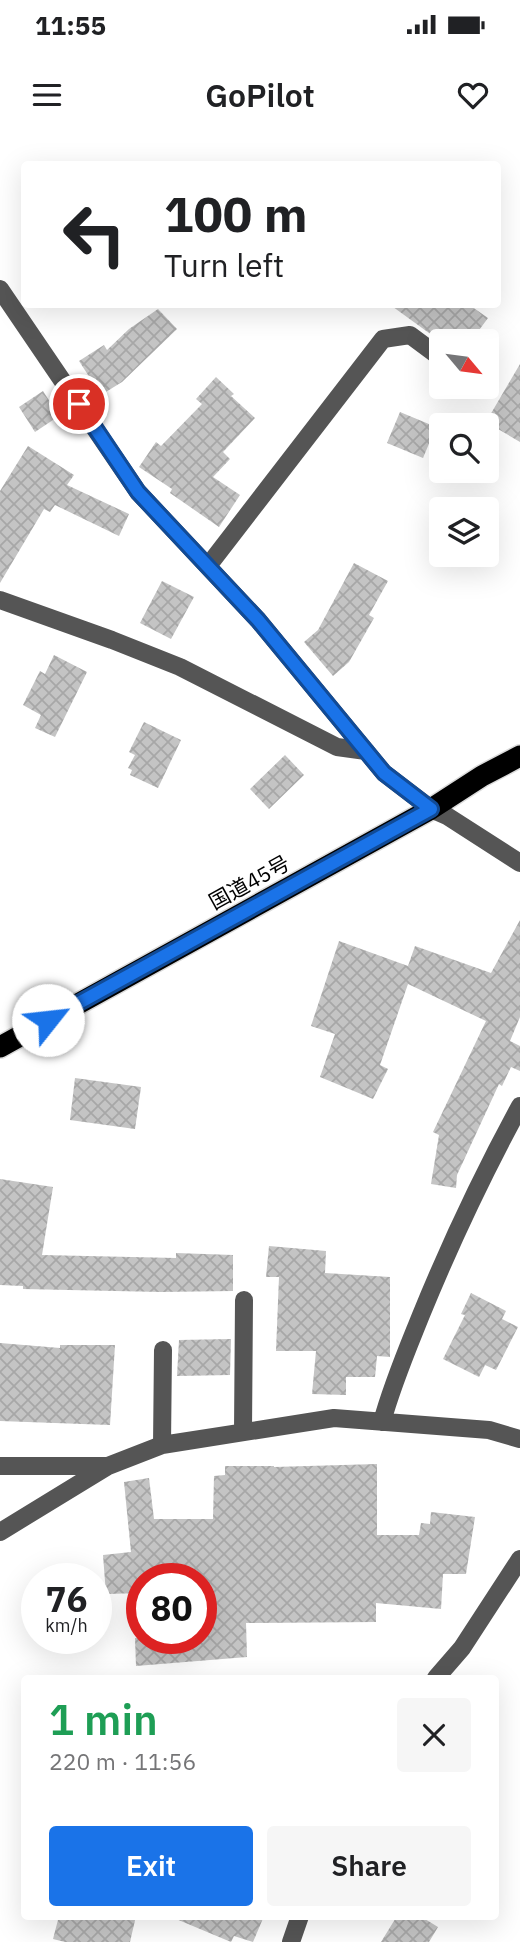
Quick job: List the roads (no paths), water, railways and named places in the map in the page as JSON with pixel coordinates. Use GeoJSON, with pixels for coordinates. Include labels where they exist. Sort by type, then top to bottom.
{"type":"FeatureCollection","features":[{"type":"Feature","properties":{"kind":"highway","name":"国道45号"},"geometry":{"type":"LineString","coordinates":[[0,1047],[431,809],[482,776],[520,756]]}},
{"type":"Feature","properties":{"kind":"street"},"geometry":{"type":"LineString","coordinates":[[0,289],[138,492],[258,620],[384,773],[431,809],[447,816],[520,863]]}},
{"type":"Feature","properties":{"kind":"street"},"geometry":{"type":"LineString","coordinates":[[208,566],[383,339],[410,335],[429,349]]}},
{"type":"Feature","properties":{"kind":"street"},"geometry":{"type":"LineString","coordinates":[[0,600],[112,639],[180,667],[337,747],[366,751]]}},
{"type":"Feature","properties":{"kind":"street"},"geometry":{"type":"LineString","coordinates":[[382,1422],[390,1390],[439,1271],[491,1158],[520,1106]]}},
{"type":"Feature","properties":{"kind":"street"},"geometry":{"type":"LineString","coordinates":[[243,1431],[244,1300]]}},
{"type":"Feature","properties":{"kind":"street"},"geometry":{"type":"LineString","coordinates":[[162,1445],[163,1350]]}},
{"type":"Feature","properties":{"kind":"street"},"geometry":{"type":"LineString","coordinates":[[0,1532],[108,1466],[162,1445],[334,1418],[489,1430],[520,1439]]}},
{"type":"Feature","properties":{"kind":"street"},"geometry":{"type":"LineString","coordinates":[[0,1465],[108,1466]]}},
{"type":"Feature","properties":{"kind":"street"},"geometry":{"type":"LineString","coordinates":[[439,1675],[462,1648],[520,1559]]}},
{"type":"Feature","properties":{"kind":"street"},"geometry":{"type":"LineString","coordinates":[[291,1942],[299,1920]]}}]}
